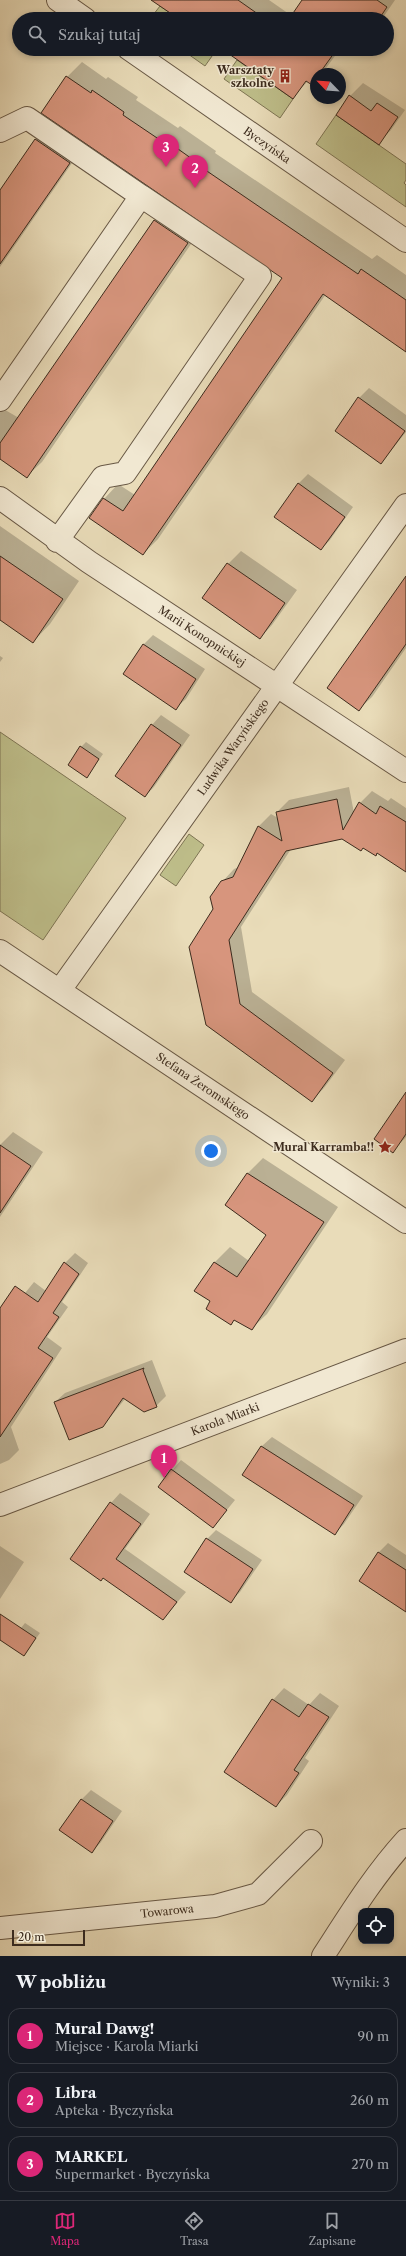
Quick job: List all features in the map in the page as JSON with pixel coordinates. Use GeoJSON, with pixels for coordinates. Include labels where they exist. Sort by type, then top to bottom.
{"type":"FeatureCollection","features":[{"type":"Feature","properties":{"kind":"street"},"geometry":{"type":"LineString","coordinates":[[58,0],[75,12]]}},
{"type":"Feature","properties":{"kind":"street","name":"Byczyńska"},"geometry":{"type":"LineString","coordinates":[[138,56],[406,241]]}},
{"type":"Feature","properties":{"kind":"street"},"geometry":{"type":"LineString","coordinates":[[0,131],[27,118],[260,276],[125,474],[103,476],[57,541]]}},
{"type":"Feature","properties":{"kind":"street"},"geometry":{"type":"LineString","coordinates":[[0,400],[141,196]]}},
{"type":"Feature","properties":{"kind":"street","name":"Marii Konopnickiej"},"geometry":{"type":"LineString","coordinates":[[0,498],[57,541],[276,687],[406,771]]}},
{"type":"Feature","properties":{"kind":"street","name":"Ludwika Waryńskiego"},"geometry":{"type":"LineString","coordinates":[[60,990],[406,505]]}},
{"type":"Feature","properties":{"kind":"street","name":"Stefana Żeromskiego"},"geometry":{"type":"LineString","coordinates":[[0,951],[406,1222]]}},
{"type":"Feature","properties":{"kind":"street","name":"Karola Miarki"},"geometry":{"type":"LineString","coordinates":[[0,1505],[406,1350]]}},
{"type":"Feature","properties":{"kind":"street"},"geometry":{"type":"LineString","coordinates":[[323,1956],[393,1854],[406,1840]]}},
{"type":"Feature","properties":{"kind":"street","name":"Towarowa"},"geometry":{"type":"LineString","coordinates":[[0,1928],[215,1906],[244,1898],[258,1894],[311,1842]]}},
{"type":"Feature","properties":{"kind":"green space"},"geometry":{"type":"Polygon","coordinates":[[[160,6],[169,12],[155,12],[160,6]]]}},
{"type":"Feature","properties":{"kind":"green space"},"geometry":{"type":"Polygon","coordinates":[[[191,56],[212,56],[205,66],[191,56]]]}},
{"type":"Feature","properties":{"kind":"green space"},"geometry":{"type":"Polygon","coordinates":[[[237,60],[293,99],[280,118],[224,79],[237,60]]]}},
{"type":"Feature","properties":{"kind":"green space"},"geometry":{"type":"Polygon","coordinates":[[[336,115],[406,164],[406,180],[404,183],[406,185],[406,207],[316,144],[336,115]]]}},
{"type":"Feature","properties":{"kind":"green space"},"geometry":{"type":"Polygon","coordinates":[[[0,732],[126,818],[43,940],[0,911],[0,732]]]}},
{"type":"Feature","properties":{"kind":"green space"},"geometry":{"type":"Polygon","coordinates":[[[189,834],[204,845],[176,886],[160,875],[189,834]]]}},
{"type":"Feature","properties":{"kind":"building"},"geometry":{"type":"Polygon","coordinates":[[[151,0],[238,0],[255,12],[169,12],[151,0]]]}},
{"type":"Feature","properties":{"kind":"building"},"geometry":{"type":"Polygon","coordinates":[[[302,0],[377,0],[387,7],[384,12],[294,12],[302,0]]]}},
{"type":"Feature","properties":{"kind":"building","name":"Warsztaty szkolne"},"geometry":{"type":"Polygon","coordinates":[[[232,56],[332,56],[323,68],[310,68],[310,84],[306,81],[293,99],[232,56]]]}},
{"type":"Feature","properties":{"kind":"building"},"geometry":{"type":"Polygon","coordinates":[[[66,76],[91,93],[92,90],[124,112],[123,115],[163,142],[164,139],[202,166],[201,167],[358,274],[361,269],[406,300],[406,352],[323,294],[143,555],[89,518],[103,498],[123,511],[282,278],[41,113],[66,76]]]}},
{"type":"Feature","properties":{"kind":"building"},"geometry":{"type":"Polygon","coordinates":[[[349,95],[371,111],[377,103],[398,117],[379,145],[336,115],[343,104],[346,104],[346,100],[349,95]]]}},
{"type":"Feature","properties":{"kind":"building"},"geometry":{"type":"Polygon","coordinates":[[[35,139],[70,163],[0,264],[0,190],[35,139]]]}},
{"type":"Feature","properties":{"kind":"building"},"geometry":{"type":"Polygon","coordinates":[[[154,220],[188,243],[27,478],[0,459],[0,443],[154,220]]]}},
{"type":"Feature","properties":{"kind":"building"},"geometry":{"type":"Polygon","coordinates":[[[358,397],[405,431],[381,464],[335,431],[358,397]]]}},
{"type":"Feature","properties":{"kind":"building"},"geometry":{"type":"Polygon","coordinates":[[[298,483],[345,517],[321,550],[274,517],[298,483]]]}},
{"type":"Feature","properties":{"kind":"building"},"geometry":{"type":"Polygon","coordinates":[[[0,556],[63,599],[33,643],[0,620],[0,556]]]}},
{"type":"Feature","properties":{"kind":"building"},"geometry":{"type":"Polygon","coordinates":[[[227,563],[285,603],[260,639],[202,598],[227,563]]]}},
{"type":"Feature","properties":{"kind":"building"},"geometry":{"type":"Polygon","coordinates":[[[406,576],[406,644],[359,711],[327,688],[406,576]]]}},
{"type":"Feature","properties":{"kind":"building"},"geometry":{"type":"Polygon","coordinates":[[[143,644],[196,679],[176,710],[123,674],[143,644]]]}},
{"type":"Feature","properties":{"kind":"building"},"geometry":{"type":"Polygon","coordinates":[[[151,724],[181,745],[145,797],[115,776],[151,724]]]}},
{"type":"Feature","properties":{"kind":"building"},"geometry":{"type":"Polygon","coordinates":[[[80,746],[99,759],[87,778],[68,765],[80,746]]]}},
{"type":"Feature","properties":{"kind":"building"},"geometry":{"type":"Polygon","coordinates":[[[337,799],[343,830],[359,802],[376,814],[380,806],[406,822],[406,872],[377,853],[376,856],[363,848],[361,851],[342,839],[286,851],[229,940],[240,1004],[333,1073],[312,1102],[206,1025],[189,947],[213,909],[210,897],[221,881],[233,877],[258,826],[282,841],[276,812],[337,799]]]}},
{"type":"Feature","properties":{"kind":"building"},"geometry":{"type":"Polygon","coordinates":[[[406,1092],[406,1134],[393,1153],[374,1139],[406,1092]]]}},
{"type":"Feature","properties":{"kind":"building"},"geometry":{"type":"Polygon","coordinates":[[[0,1145],[31,1166],[0,1213],[0,1145]]]}},
{"type":"Feature","properties":{"kind":"building"},"geometry":{"type":"Polygon","coordinates":[[[247,1173],[324,1222],[252,1330],[234,1320],[231,1325],[206,1309],[210,1301],[194,1291],[214,1262],[237,1277],[266,1235],[225,1205],[247,1173]]]}},
{"type":"Feature","properties":{"kind":"building"},"geometry":{"type":"Polygon","coordinates":[[[64,1262],[79,1274],[53,1313],[59,1317],[38,1348],[53,1358],[0,1437],[0,1308],[15,1286],[38,1302],[64,1262]]]}},
{"type":"Feature","properties":{"kind":"building"},"geometry":{"type":"Polygon","coordinates":[[[144,1368],[143,1370],[157,1407],[144,1412],[123,1398],[103,1427],[69,1440],[54,1402],[144,1368]]]}},
{"type":"Feature","properties":{"kind":"building"},"geometry":{"type":"Polygon","coordinates":[[[261,1446],[354,1505],[335,1535],[242,1475],[261,1446]]]}},
{"type":"Feature","properties":{"kind":"building"},"geometry":{"type":"Polygon","coordinates":[[[171,1469],[227,1510],[213,1528],[158,1487],[171,1469]]]}},
{"type":"Feature","properties":{"kind":"building"},"geometry":{"type":"Polygon","coordinates":[[[110,1502],[141,1524],[116,1559],[177,1602],[163,1620],[103,1578],[101,1581],[70,1559],[110,1502]]]}},
{"type":"Feature","properties":{"kind":"building"},"geometry":{"type":"Polygon","coordinates":[[[206,1538],[253,1569],[231,1603],[184,1572],[206,1538]]]}},
{"type":"Feature","properties":{"kind":"building"},"geometry":{"type":"Polygon","coordinates":[[[378,1552],[406,1570],[406,1612],[359,1581],[378,1552]]]}},
{"type":"Feature","properties":{"kind":"building"},"geometry":{"type":"Polygon","coordinates":[[[0,1614],[36,1638],[24,1656],[0,1640],[0,1614]]]}},
{"type":"Feature","properties":{"kind":"building"},"geometry":{"type":"Polygon","coordinates":[[[272,1699],[299,1717],[308,1704],[329,1717],[294,1770],[299,1773],[276,1807],[224,1772],[272,1699]]]}},
{"type":"Feature","properties":{"kind":"building"},"geometry":{"type":"Polygon","coordinates":[[[81,1799],[113,1821],[92,1853],[59,1830],[81,1799]]]}},
{"type":"Feature","properties":{"kind":"place","name":"Warsztaty szkolne"},"geometry":{"type":"Point","coordinates":[285,76]}},
{"type":"Feature","properties":{"kind":"place","name":"MARKEL"},"geometry":{"type":"Point","coordinates":[166,167]}},
{"type":"Feature","properties":{"kind":"place","name":"Libra"},"geometry":{"type":"Point","coordinates":[195,188]}},
{"type":"Feature","properties":{"kind":"place","name":"Mural Karramba!!"},"geometry":{"type":"Point","coordinates":[385,1147]}},
{"type":"Feature","properties":{"kind":"place","name":"Mural Dawg!"},"geometry":{"type":"Point","coordinates":[164,1478]}}]}
